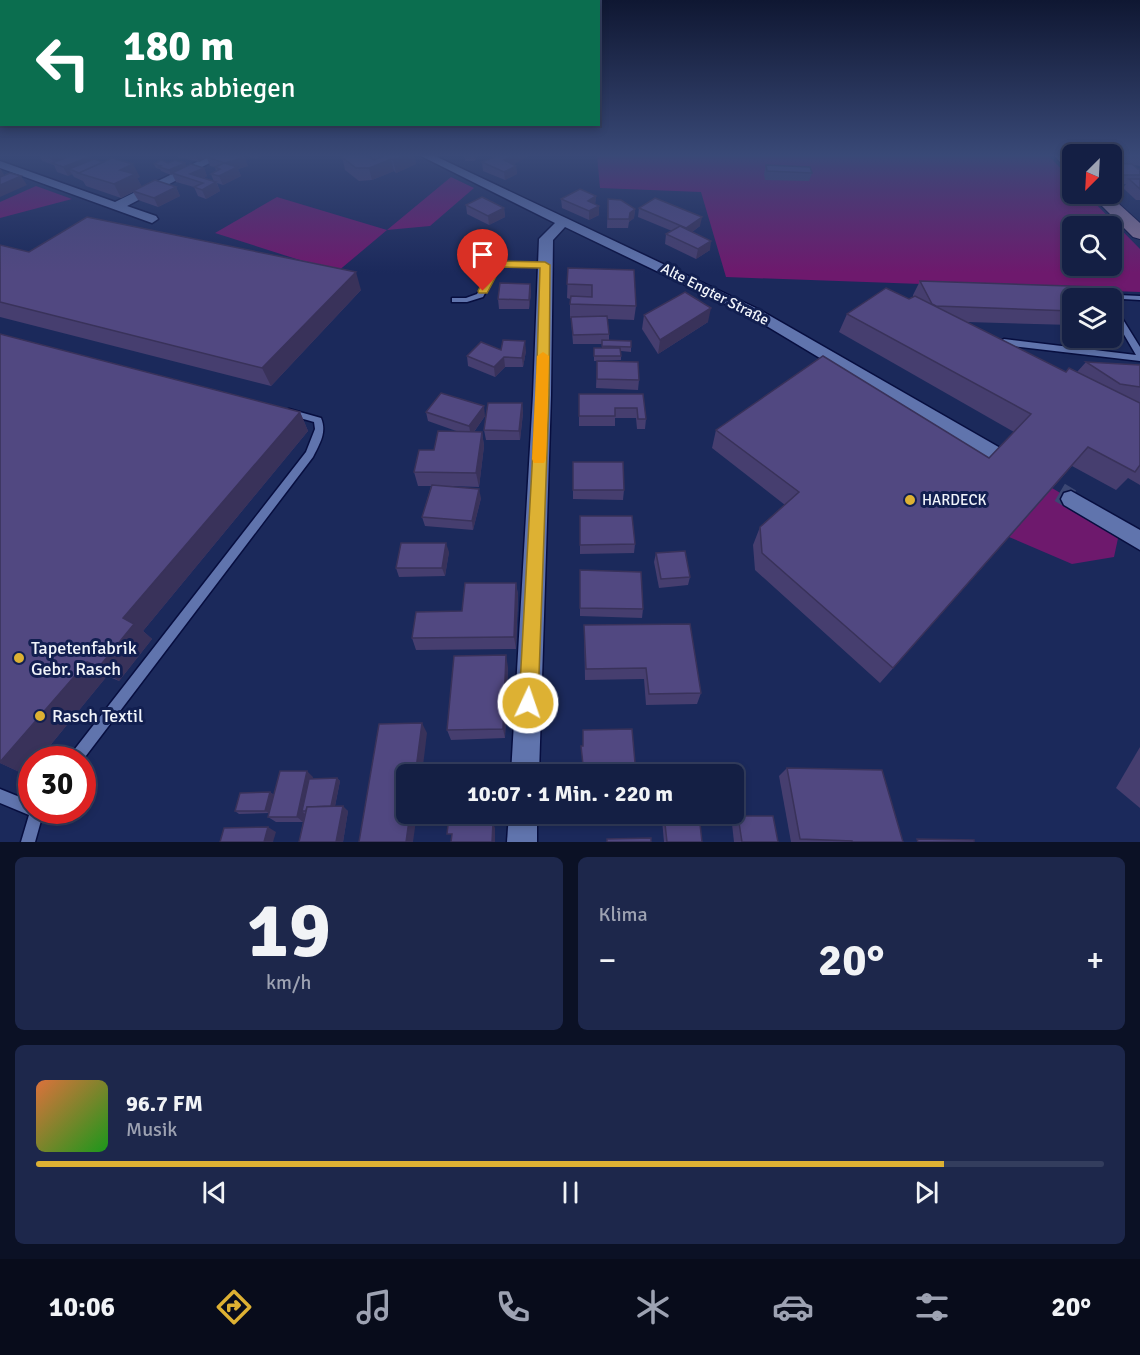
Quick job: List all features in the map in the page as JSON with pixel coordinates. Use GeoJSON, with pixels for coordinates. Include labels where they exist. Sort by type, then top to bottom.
{"type":"FeatureCollection","features":[{"type":"Feature","properties":{"kind":"main road"},"geometry":{"type":"LineString","coordinates":[[1110,204],[1140,233]]}},
{"type":"Feature","properties":{"kind":"street"},"geometry":{"type":"LineString","coordinates":[[84,194],[152,219]]}},
{"type":"Feature","properties":{"kind":"street"},"geometry":{"type":"LineString","coordinates":[[116,206],[140,194]]}},
{"type":"Feature","properties":{"kind":"street","name":"Alte Engter Straße"},"geometry":{"type":"LineString","coordinates":[[508,194],[754,313],[995,454]]}},
{"type":"Feature","properties":{"kind":"street"},"geometry":{"type":"LineString","coordinates":[[525,764],[542,395],[546,239],[551,231],[566,221]]}},
{"type":"Feature","properties":{"kind":"street"},"geometry":{"type":"LineString","coordinates":[[1071,499],[1140,541]]}},
{"type":"Feature","properties":{"kind":"street"},"geometry":{"type":"LineString","coordinates":[[522,842],[523,824]]}},
{"type":"Feature","properties":{"kind":"lane"},"geometry":{"type":"LineString","coordinates":[[462,254],[474,249],[485,250],[493,254],[497,264]]}},
{"type":"Feature","properties":{"kind":"lane"},"geometry":{"type":"LineString","coordinates":[[497,264],[545,265]]}},
{"type":"Feature","properties":{"kind":"lane"},"geometry":{"type":"LineString","coordinates":[[455,300],[467,300],[480,295],[497,264]]}},
{"type":"Feature","properties":{"kind":"lane"},"geometry":{"type":"LineString","coordinates":[[1140,298],[1121,297],[1113,310],[1140,356]]}},
{"type":"Feature","properties":{"kind":"lane"},"geometry":{"type":"LineString","coordinates":[[1004,342],[1140,356]]}},
{"type":"Feature","properties":{"kind":"lane"},"geometry":{"type":"LineString","coordinates":[[86,746],[310,454],[320,429],[318,420],[284,410]]}},
{"type":"Feature","properties":{"kind":"lane"},"geometry":{"type":"LineString","coordinates":[[0,796],[18,803]]}},
{"type":"Feature","properties":{"kind":"lane"},"geometry":{"type":"LineString","coordinates":[[28,842],[32,824]]}},
{"type":"Feature","properties":{"kind":"shaded area"},"geometry":{"type":"Polygon","coordinates":[[[17,194],[59,194],[72,199],[0,218],[0,202],[17,194]]]}},
{"type":"Feature","properties":{"kind":"shaded area"},"geometry":{"type":"Polygon","coordinates":[[[430,194],[467,194],[430,226],[387,230],[430,194]]]}},
{"type":"Feature","properties":{"kind":"shaded area"},"geometry":{"type":"Polygon","coordinates":[[[702,194],[1062,194],[1062,204],[1096,204],[1108,216],[1062,216],[1062,276],[1122,276],[1122,231],[1140,249],[1140,292],[1122,291],[1122,288],[1062,289],[726,277],[702,194]]]}},
{"type":"Feature","properties":{"kind":"shaded area"},"geometry":{"type":"Polygon","coordinates":[[[277,197],[387,230],[337,272],[215,233],[277,197]]]}},
{"type":"Feature","properties":{"kind":"shaded area"},"geometry":{"type":"Polygon","coordinates":[[[1052,488],[1120,529],[1114,557],[1072,564],[1009,537],[1052,488]]]}},
{"type":"Feature","properties":{"kind":"building"},"geometry":{"type":"Polygon","coordinates":[[[143,194],[161,194],[154,198],[143,194]]]}},
{"type":"Feature","properties":{"kind":"building"},"geometry":{"type":"Polygon","coordinates":[[[570,194],[592,194],[596,196],[588,201],[599,206],[589,211],[561,199],[570,194]]]}},
{"type":"Feature","properties":{"kind":"building"},"geometry":{"type":"Polygon","coordinates":[[[482,197],[504,208],[488,216],[466,205],[482,197]]]}},
{"type":"Feature","properties":{"kind":"building"},"geometry":{"type":"Polygon","coordinates":[[[655,198],[702,217],[686,228],[639,208],[655,198]]]}},
{"type":"Feature","properties":{"kind":"building"},"geometry":{"type":"Polygon","coordinates":[[[608,199],[621,200],[635,209],[630,213],[629,219],[608,219],[608,199]]]}},
{"type":"Feature","properties":{"kind":"building"},"geometry":{"type":"Polygon","coordinates":[[[87,217],[356,272],[262,368],[0,302],[0,245],[29,252],[87,217]]]}},
{"type":"Feature","properties":{"kind":"building"},"geometry":{"type":"Polygon","coordinates":[[[680,226],[711,241],[698,249],[666,234],[680,226]]]}},
{"type":"Feature","properties":{"kind":"building"},"geometry":{"type":"Polygon","coordinates":[[[568,268],[634,270],[636,306],[570,304],[571,296],[592,297],[592,285],[567,284],[568,268]]]}},
{"type":"Feature","properties":{"kind":"building"},"geometry":{"type":"Polygon","coordinates":[[[920,281],[1100,288],[1062,288],[1062,311],[932,304],[920,281]]]}},
{"type":"Feature","properties":{"kind":"building"},"geometry":{"type":"Polygon","coordinates":[[[500,283],[530,284],[529,300],[498,299],[500,283]]]}},
{"type":"Feature","properties":{"kind":"building","name":"HARDECK"},"geometry":{"type":"Polygon","coordinates":[[[886,288],[909,299],[915,296],[1066,372],[1069,368],[1140,403],[1140,465],[1135,472],[1088,447],[893,668],[762,553],[760,527],[799,492],[716,430],[823,356],[989,458],[1031,414],[847,314],[886,288]]]}},
{"type":"Feature","properties":{"kind":"building"},"geometry":{"type":"Polygon","coordinates":[[[685,292],[711,308],[660,340],[644,315],[685,292]]]}},
{"type":"Feature","properties":{"kind":"building"},"geometry":{"type":"Polygon","coordinates":[[[607,316],[609,334],[573,335],[571,317],[607,316]]]}},
{"type":"Feature","properties":{"kind":"building"},"geometry":{"type":"Polygon","coordinates":[[[0,334],[300,412],[123,618],[134,624],[99,667],[87,662],[0,762],[0,334]]]}},
{"type":"Feature","properties":{"kind":"building"},"geometry":{"type":"Polygon","coordinates":[[[503,340],[525,341],[522,358],[504,357],[494,367],[467,356],[481,342],[501,350],[503,340]]]}},
{"type":"Feature","properties":{"kind":"building"},"geometry":{"type":"Polygon","coordinates":[[[602,340],[631,341],[631,347],[602,346],[602,340]]]}},
{"type":"Feature","properties":{"kind":"building"},"geometry":{"type":"Polygon","coordinates":[[[594,348],[620,348],[621,356],[594,356],[594,348]]]}},
{"type":"Feature","properties":{"kind":"building"},"geometry":{"type":"Polygon","coordinates":[[[597,361],[638,362],[639,380],[597,379],[597,361]]]}},
{"type":"Feature","properties":{"kind":"building"},"geometry":{"type":"Polygon","coordinates":[[[1086,362],[1140,365],[1140,387],[1120,384],[1086,362]]]}},
{"type":"Feature","properties":{"kind":"building"},"geometry":{"type":"Polygon","coordinates":[[[441,393],[484,406],[469,426],[426,412],[441,393]]]}},
{"type":"Feature","properties":{"kind":"building"},"geometry":{"type":"Polygon","coordinates":[[[579,394],[643,394],[646,419],[638,419],[637,408],[615,408],[615,416],[579,416],[579,394]]]}},
{"type":"Feature","properties":{"kind":"building"},"geometry":{"type":"Polygon","coordinates":[[[488,403],[522,403],[519,431],[484,430],[488,403]]]}},
{"type":"Feature","properties":{"kind":"building"},"geometry":{"type":"Polygon","coordinates":[[[438,431],[482,432],[476,473],[414,472],[419,450],[434,450],[438,431]]]}},
{"type":"Feature","properties":{"kind":"building"},"geometry":{"type":"Polygon","coordinates":[[[573,462],[623,462],[624,490],[573,490],[573,462]]]}},
{"type":"Feature","properties":{"kind":"building"},"geometry":{"type":"Polygon","coordinates":[[[432,485],[479,489],[472,521],[422,517],[432,485]]]}},
{"type":"Feature","properties":{"kind":"building"},"geometry":{"type":"Polygon","coordinates":[[[580,516],[632,516],[635,544],[580,545],[580,516]]]}},
{"type":"Feature","properties":{"kind":"building"},"geometry":{"type":"Polygon","coordinates":[[[401,543],[446,543],[442,568],[396,568],[401,543]]]}},
{"type":"Feature","properties":{"kind":"building"},"geometry":{"type":"Polygon","coordinates":[[[685,551],[690,577],[661,579],[656,553],[685,551]]]}},
{"type":"Feature","properties":{"kind":"building"},"geometry":{"type":"Polygon","coordinates":[[[580,570],[641,572],[643,609],[580,608],[580,570]]]}},
{"type":"Feature","properties":{"kind":"building"},"geometry":{"type":"Polygon","coordinates":[[[465,583],[516,583],[514,637],[412,638],[416,612],[462,611],[465,583]]]}},
{"type":"Feature","properties":{"kind":"building"},"geometry":{"type":"Polygon","coordinates":[[[690,624],[701,693],[649,694],[646,668],[586,669],[584,625],[690,624]]]}},
{"type":"Feature","properties":{"kind":"building"},"geometry":{"type":"Polygon","coordinates":[[[506,655],[503,729],[447,730],[454,656],[506,655]]]}},
{"type":"Feature","properties":{"kind":"building"},"geometry":{"type":"Polygon","coordinates":[[[422,723],[417,764],[396,764],[396,824],[408,824],[406,842],[359,842],[379,724],[422,723]]]}},
{"type":"Feature","properties":{"kind":"building"},"geometry":{"type":"Polygon","coordinates":[[[632,729],[635,764],[583,764],[581,746],[583,746],[583,730],[632,729]]]}},
{"type":"Feature","properties":{"kind":"building"},"geometry":{"type":"Polygon","coordinates":[[[787,768],[882,770],[903,842],[800,839],[787,768]]]}},
{"type":"Feature","properties":{"kind":"building"},"geometry":{"type":"Polygon","coordinates":[[[280,771],[307,771],[297,817],[268,817],[280,771]]]}},
{"type":"Feature","properties":{"kind":"building"},"geometry":{"type":"Polygon","coordinates":[[[337,778],[331,806],[307,807],[306,811],[302,811],[309,779],[337,778]]]}},
{"type":"Feature","properties":{"kind":"building"},"geometry":{"type":"Polygon","coordinates":[[[270,792],[265,811],[235,811],[240,793],[270,792]]]}},
{"type":"Feature","properties":{"kind":"building"},"geometry":{"type":"Polygon","coordinates":[[[343,806],[336,842],[299,842],[307,807],[343,806]]]}},
{"type":"Feature","properties":{"kind":"building"},"geometry":{"type":"Polygon","coordinates":[[[744,816],[773,816],[778,842],[742,842],[739,824],[744,824],[744,816]]]}},
{"type":"Feature","properties":{"kind":"building"},"geometry":{"type":"Polygon","coordinates":[[[493,824],[492,842],[451,842],[452,834],[447,834],[448,825],[493,824]]]}},
{"type":"Feature","properties":{"kind":"building"},"geometry":{"type":"Polygon","coordinates":[[[665,824],[700,824],[702,842],[667,842],[665,824]]]}},
{"type":"Feature","properties":{"kind":"building"},"geometry":{"type":"Polygon","coordinates":[[[268,827],[264,842],[220,842],[224,828],[268,827]]]}},
{"type":"Feature","properties":{"kind":"building"},"geometry":{"type":"Polygon","coordinates":[[[651,838],[651,842],[607,842],[607,839],[651,838]]]}},
{"type":"Feature","properties":{"kind":"building"},"geometry":{"type":"Polygon","coordinates":[[[917,839],[974,840],[974,842],[918,842],[917,839]]]}},
{"type":"Feature","properties":{"kind":"tunnel"},"geometry":{"type":"LineString","coordinates":[[1034,477],[1071,499]]}},
{"type":"Feature","properties":{"kind":"slow traffic"},"geometry":{"type":"LineString","coordinates":[[539,459],[543,356]]}},
{"type":"Feature","properties":{"kind":"place","name":"HARDECK"},"geometry":{"type":"Point","coordinates":[910,500]}},
{"type":"Feature","properties":{"kind":"place","name":"Tapetenfabrik Gebr. Rasch"},"geometry":{"type":"Point","coordinates":[19,658]}},
{"type":"Feature","properties":{"kind":"place","name":"Rasch Textil"},"geometry":{"type":"Point","coordinates":[40,716]}},
{"type":"Feature","properties":{"kind":"route"},"geometry":{"type":"LineString","coordinates":[[483,291],[497,264],[545,265],[542,395],[528,703]]}}]}
